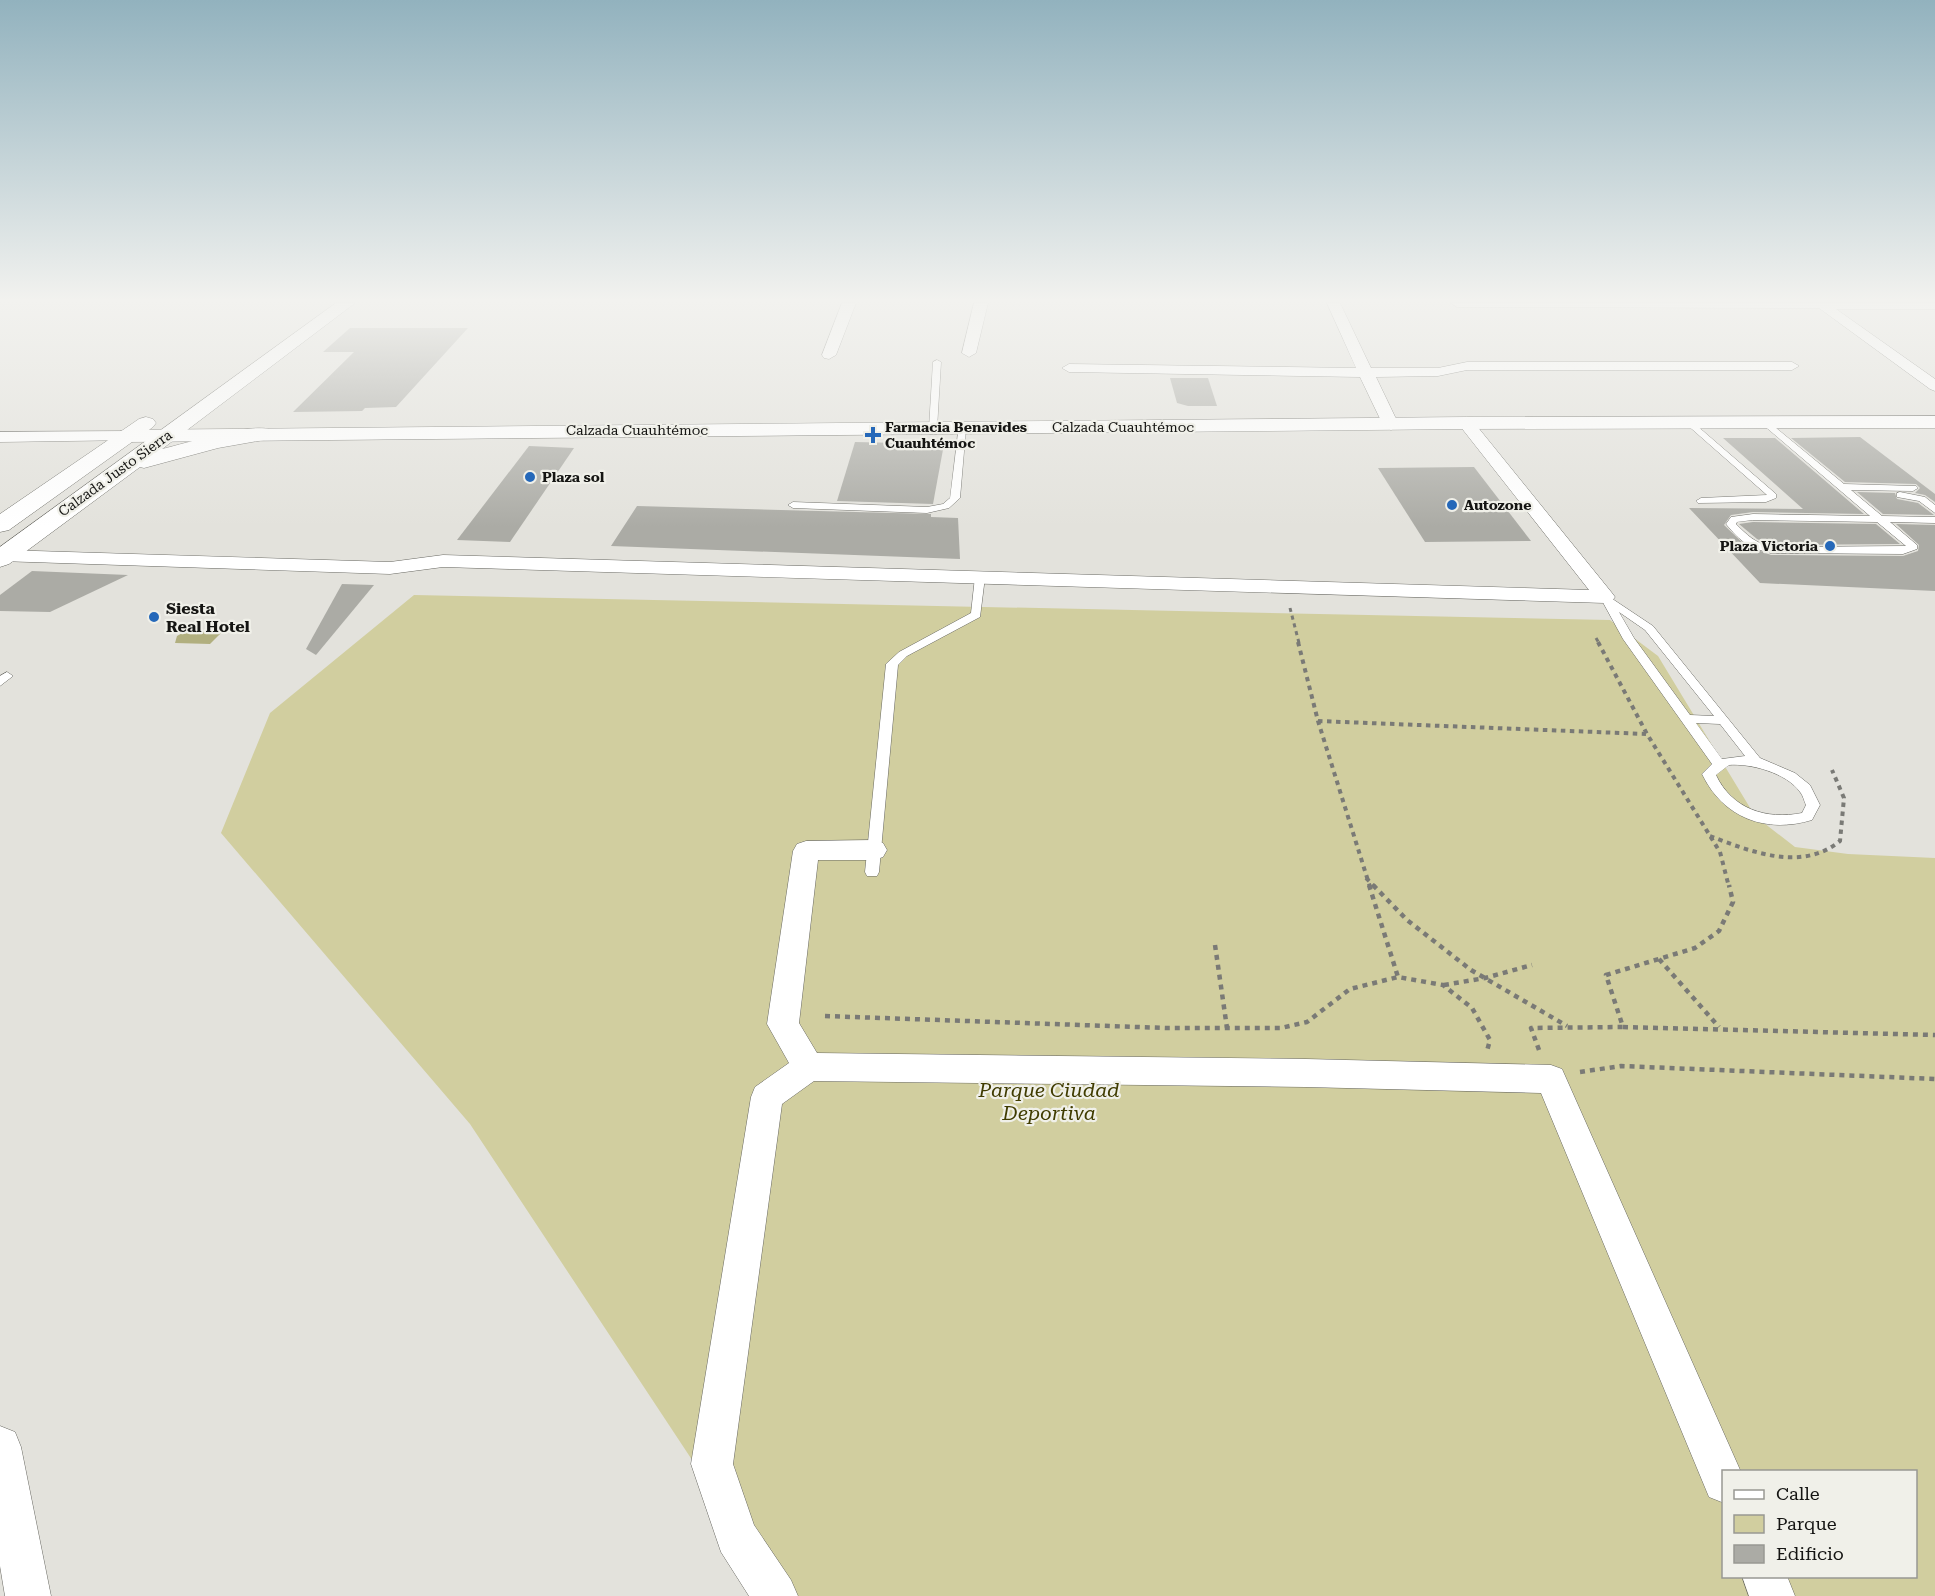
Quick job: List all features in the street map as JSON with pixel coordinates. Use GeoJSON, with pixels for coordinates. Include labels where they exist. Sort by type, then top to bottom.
{"type":"FeatureCollection","features":[{"type":"Feature","properties":{"kind":"main road","name":"Calzada Justo Sierra"},"geometry":{"type":"LineString","coordinates":[[2,557],[245,377]]}},
{"type":"Feature","properties":{"kind":"main road"},"geometry":{"type":"LineString","coordinates":[[229,389],[225,402],[226,412],[240,424],[261,434]]}},
{"type":"Feature","properties":{"kind":"main road","name":"Calzada Justo Sierra"},"geometry":{"type":"LineString","coordinates":[[6,517],[161,413]]}},
{"type":"Feature","properties":{"kind":"main road","name":"Calzada Cuauhtémoc"},"geometry":{"type":"LineString","coordinates":[[129,436],[1688,421],[1935,422]]}},
{"type":"Feature","properties":{"kind":"main road"},"geometry":{"type":"LineString","coordinates":[[125,466],[171,453],[261,434]]}},
{"type":"Feature","properties":{"kind":"street"},"geometry":{"type":"LineString","coordinates":[[1369,377],[1391,425]]}},
{"type":"Feature","properties":{"kind":"street"},"geometry":{"type":"LineString","coordinates":[[1466,423],[1605,597]]}},
{"type":"Feature","properties":{"kind":"street"},"geometry":{"type":"LineString","coordinates":[[0,437],[129,436]]}},
{"type":"Feature","properties":{"kind":"street"},"geometry":{"type":"LineString","coordinates":[[2,557],[390,568],[443,561],[1605,597]]}},
{"type":"Feature","properties":{"kind":"street"},"geometry":{"type":"LineString","coordinates":[[808,1067],[783,1024],[806,851],[873,861]]}},
{"type":"Feature","properties":{"kind":"street"},"geometry":{"type":"LineString","coordinates":[[775,1596],[736,1537],[712,1464],[767,1097],[808,1067],[1306,1073],[1551,1079],[1722,1477]]}},
{"type":"Feature","properties":{"kind":"street"},"geometry":{"type":"LineString","coordinates":[[0,1447],[8,1551],[28,1596]]}},
{"type":"Feature","properties":{"kind":"street"},"geometry":{"type":"LineString","coordinates":[[1765,1578],[1772,1596]]}},
{"type":"Feature","properties":{"kind":"lane"},"geometry":{"type":"LineString","coordinates":[[933,428],[936,377]]}},
{"type":"Feature","properties":{"kind":"lane"},"geometry":{"type":"LineString","coordinates":[[1688,421],[1773,496],[1766,499],[1701,501]]}},
{"type":"Feature","properties":{"kind":"lane"},"geometry":{"type":"LineString","coordinates":[[1764,422],[1880,518],[1913,547],[1904,551],[1771,550],[1755,546],[1731,524],[1734,519],[1753,517],[1880,518],[1935,520]]}},
{"type":"Feature","properties":{"kind":"lane"},"geometry":{"type":"LineString","coordinates":[[793,505],[927,510],[951,503],[955,498],[962,428]]}},
{"type":"Feature","properties":{"kind":"lane"},"geometry":{"type":"LineString","coordinates":[[1843,487],[1913,488]]}},
{"type":"Feature","properties":{"kind":"lane"},"geometry":{"type":"LineString","coordinates":[[1888,496],[1910,495],[1922,499],[1935,510]]}},
{"type":"Feature","properties":{"kind":"lane"},"geometry":{"type":"LineString","coordinates":[[873,861],[892,664],[903,654],[976,615],[981,577]]}},
{"type":"Feature","properties":{"kind":"lane"},"geometry":{"type":"LineString","coordinates":[[1605,597],[1621,628],[1718,763]]}},
{"type":"Feature","properties":{"kind":"lane"},"geometry":{"type":"LineString","coordinates":[[1605,597],[1649,628],[1755,762]]}},
{"type":"Feature","properties":{"kind":"lane"},"geometry":{"type":"LineString","coordinates":[[1686,719],[1724,720]]}},
{"type":"Feature","properties":{"kind":"lane"},"geometry":{"type":"LineString","coordinates":[[1732,760],[1755,762],[1790,776],[1805,788],[1814,805],[1807,817],[1787,822],[1760,818],[1733,806],[1714,790],[1709,774],[1718,763],[1732,760]]}},
{"type":"Feature","properties":{"kind":"path"},"geometry":{"type":"LineString","coordinates":[[1284,587],[1318,721],[1398,977]]}},
{"type":"Feature","properties":{"kind":"path"},"geometry":{"type":"LineString","coordinates":[[1596,638],[1647,734],[1720,852],[1733,902],[1719,932],[1695,948],[1606,975],[1623,1027]]}},
{"type":"Feature","properties":{"kind":"path"},"geometry":{"type":"LineString","coordinates":[[1318,721],[1647,734]]}},
{"type":"Feature","properties":{"kind":"path"},"geometry":{"type":"LineString","coordinates":[[1366,878],[1407,920],[1471,970],[1569,1028]]}},
{"type":"Feature","properties":{"kind":"path"},"geometry":{"type":"LineString","coordinates":[[1215,945],[1227,1028]]}},
{"type":"Feature","properties":{"kind":"path"},"geometry":{"type":"LineString","coordinates":[[1659,959],[1720,1028]]}},
{"type":"Feature","properties":{"kind":"path"},"geometry":{"type":"LineString","coordinates":[[825,1016],[1166,1028],[1281,1028],[1307,1022],[1350,989],[1398,977],[1443,985],[1485,978],[1532,965]]}},
{"type":"Feature","properties":{"kind":"path"},"geometry":{"type":"LineString","coordinates":[[1443,985],[1472,1008],[1490,1040],[1480,1078]]}},
{"type":"Feature","properties":{"kind":"path"},"geometry":{"type":"LineString","coordinates":[[1935,1035],[1720,1028],[1531,1028],[1551,1079],[1584,1071],[1621,1066],[1935,1079]]}},
{"type":"Feature","properties":{"kind":"green space","name":"Parque Ciudad Deportiva"},"geometry":{"type":"Polygon","coordinates":[[[414,595],[1610,620],[1658,656],[1755,816],[1795,847],[1848,854],[1935,858],[1935,1596],[782,1596],[470,1124],[221,833],[270,713],[414,595]]]}},
{"type":"Feature","properties":{"kind":"shaded area"},"geometry":{"type":"Polygon","coordinates":[[[186,631],[222,632],[210,644],[175,643],[177,636],[186,631]]]}},
{"type":"Feature","properties":{"kind":"building"},"geometry":{"type":"Polygon","coordinates":[[[328,377],[423,377],[396,407],[365,408],[362,411],[293,412],[328,377]]]}},
{"type":"Feature","properties":{"kind":"building"},"geometry":{"type":"Polygon","coordinates":[[[1170,378],[1208,378],[1217,406],[1188,406],[1177,403],[1170,378]]]}},
{"type":"Feature","properties":{"kind":"building"},"geometry":{"type":"Polygon","coordinates":[[[1860,437],[1935,494],[1935,502],[1925,495],[1915,493],[1920,488],[1916,484],[1845,482],[1791,438],[1860,437]]]}},
{"type":"Feature","properties":{"kind":"building"},"geometry":{"type":"Polygon","coordinates":[[[1723,438],[1775,438],[1864,514],[1753,512],[1731,515],[1724,525],[1745,545],[1771,555],[1903,556],[1918,551],[1919,545],[1896,524],[1935,525],[1935,591],[1760,583],[1689,508],[1803,509],[1723,438]]]}},
{"type":"Feature","properties":{"kind":"building"},"geometry":{"type":"Polygon","coordinates":[[[855,442],[944,444],[933,504],[837,501],[855,442]]]}},
{"type":"Feature","properties":{"kind":"building"},"geometry":{"type":"Polygon","coordinates":[[[529,446],[574,448],[510,542],[457,540],[529,446]]]}},
{"type":"Feature","properties":{"kind":"building","name":"Autozone"},"geometry":{"type":"Polygon","coordinates":[[[1474,467],[1531,541],[1425,542],[1378,468],[1474,467]]]}},
{"type":"Feature","properties":{"kind":"building"},"geometry":{"type":"Polygon","coordinates":[[[1857,492],[1895,493],[1897,499],[1918,503],[1934,515],[1883,514],[1857,492]]]}},
{"type":"Feature","properties":{"kind":"building","name":"Plaza sol"},"geometry":{"type":"Polygon","coordinates":[[[637,506],[931,514],[931,517],[958,518],[960,559],[611,546],[637,506]]]}},
{"type":"Feature","properties":{"kind":"building"},"geometry":{"type":"Polygon","coordinates":[[[1753,522],[1876,524],[1900,544],[1771,545],[1757,539],[1739,524],[1753,522]]]}},
{"type":"Feature","properties":{"kind":"building"},"geometry":{"type":"Polygon","coordinates":[[[32,571],[128,575],[50,612],[0,611],[0,595],[32,571]]]}},
{"type":"Feature","properties":{"kind":"building"},"geometry":{"type":"Polygon","coordinates":[[[342,584],[374,585],[316,655],[306,649],[342,584]]]}},
{"type":"Feature","properties":{"kind":"place","name":"Farmacia Benavides Cuauhtémoc"},"geometry":{"type":"Point","coordinates":[873,435]}},
{"type":"Feature","properties":{"kind":"place","name":"Plaza sol"},"geometry":{"type":"Point","coordinates":[530,477]}},
{"type":"Feature","properties":{"kind":"place","name":"Autozone"},"geometry":{"type":"Point","coordinates":[1452,505]}},
{"type":"Feature","properties":{"kind":"place","name":"Plaza Victoria"},"geometry":{"type":"Point","coordinates":[1830,546]}},
{"type":"Feature","properties":{"kind":"place","name":"Siesta Real Hotel"},"geometry":{"type":"Point","coordinates":[154,617]}}]}
